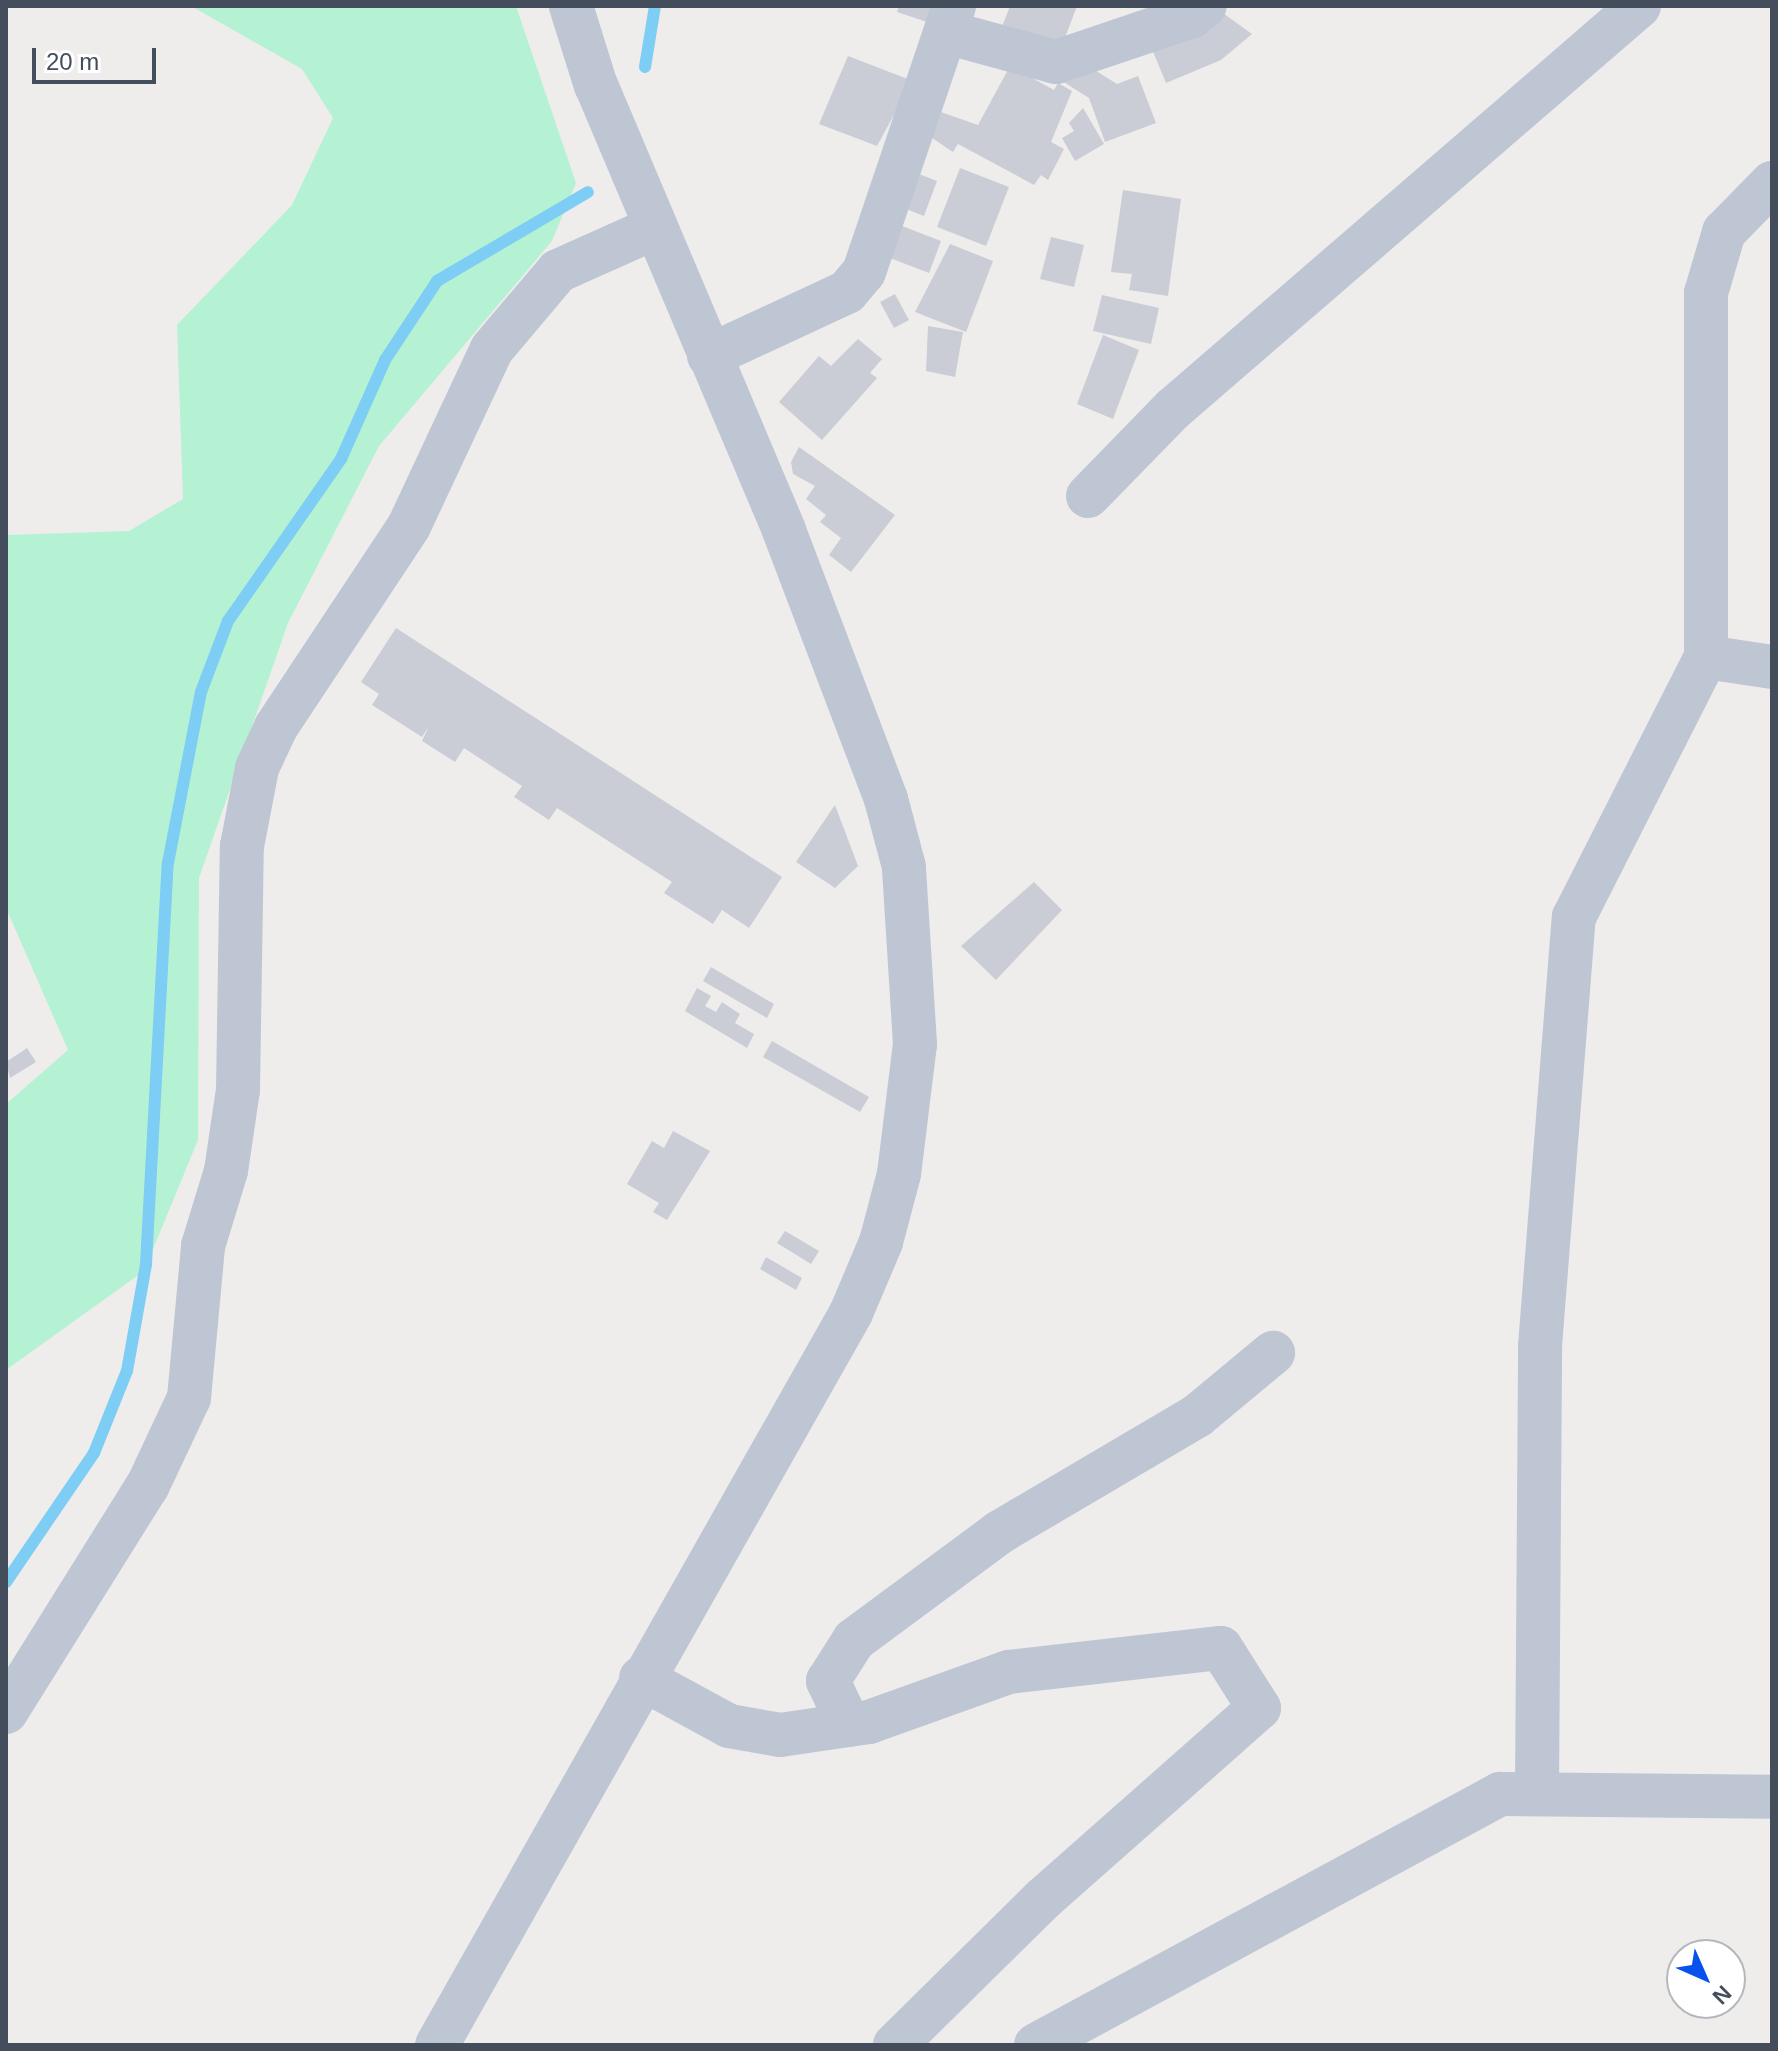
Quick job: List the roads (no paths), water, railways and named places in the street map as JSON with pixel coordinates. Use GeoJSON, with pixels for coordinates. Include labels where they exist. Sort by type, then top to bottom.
{"type":"FeatureCollection","features":[{"type":"Feature","properties":{"kind":"street"},"geometry":{"type":"LineString","coordinates":[[437,2045],[641,1678],[803,1403],[881,1242],[909,1121],[915,1044],[904,867],[886,799],[784,530],[596,86],[571,6]]}},
{"type":"Feature","properties":{"kind":"street"},"geometry":{"type":"LineString","coordinates":[[709,356],[847,292],[864,272],[950,19],[1056,62],[1192,16],[1205,6]]}},
{"type":"Feature","properties":{"kind":"street"},"geometry":{"type":"LineString","coordinates":[[1088,496],[1173,409],[1639,6]]}},
{"type":"Feature","properties":{"kind":"street"},"geometry":{"type":"LineString","coordinates":[[1537,1792],[1540,1346],[1574,917],[1706,657],[1706,293],[1724,232],[1772,183]]}},
{"type":"Feature","properties":{"kind":"street"},"geometry":{"type":"LineString","coordinates":[[6,1712],[148,1485],[189,1398],[203,1246],[226,1171],[238,1090],[242,846],[257,768],[276,727],[409,526],[492,349],[558,271],[654,228]]}},
{"type":"Feature","properties":{"kind":"street"},"geometry":{"type":"LineString","coordinates":[[1706,657],[1772,667]]}},
{"type":"Feature","properties":{"kind":"street"},"geometry":{"type":"LineString","coordinates":[[849,1725],[828,1681],[854,1640],[1000,1532],[1197,1416],[1273,1353]]}},
{"type":"Feature","properties":{"kind":"street"},"geometry":{"type":"LineString","coordinates":[[641,1678],[729,1726],[780,1735],[849,1725],[1009,1672],[1221,1648],[1259,1708],[1043,1899],[895,2045]]}},
{"type":"Feature","properties":{"kind":"street"},"geometry":{"type":"LineString","coordinates":[[1036,2045],[1500,1794],[1537,1792],[1772,1797]]}},
{"type":"Feature","properties":{"kind":"waterway"},"geometry":{"type":"LineString","coordinates":[[645,67],[655,6]]}},
{"type":"Feature","properties":{"kind":"waterway"},"geometry":{"type":"LineString","coordinates":[[6,1582],[94,1453],[127,1371],[146,1264],[168,863],[201,692],[228,621],[341,459],[385,360],[437,281],[588,192]]}}]}
